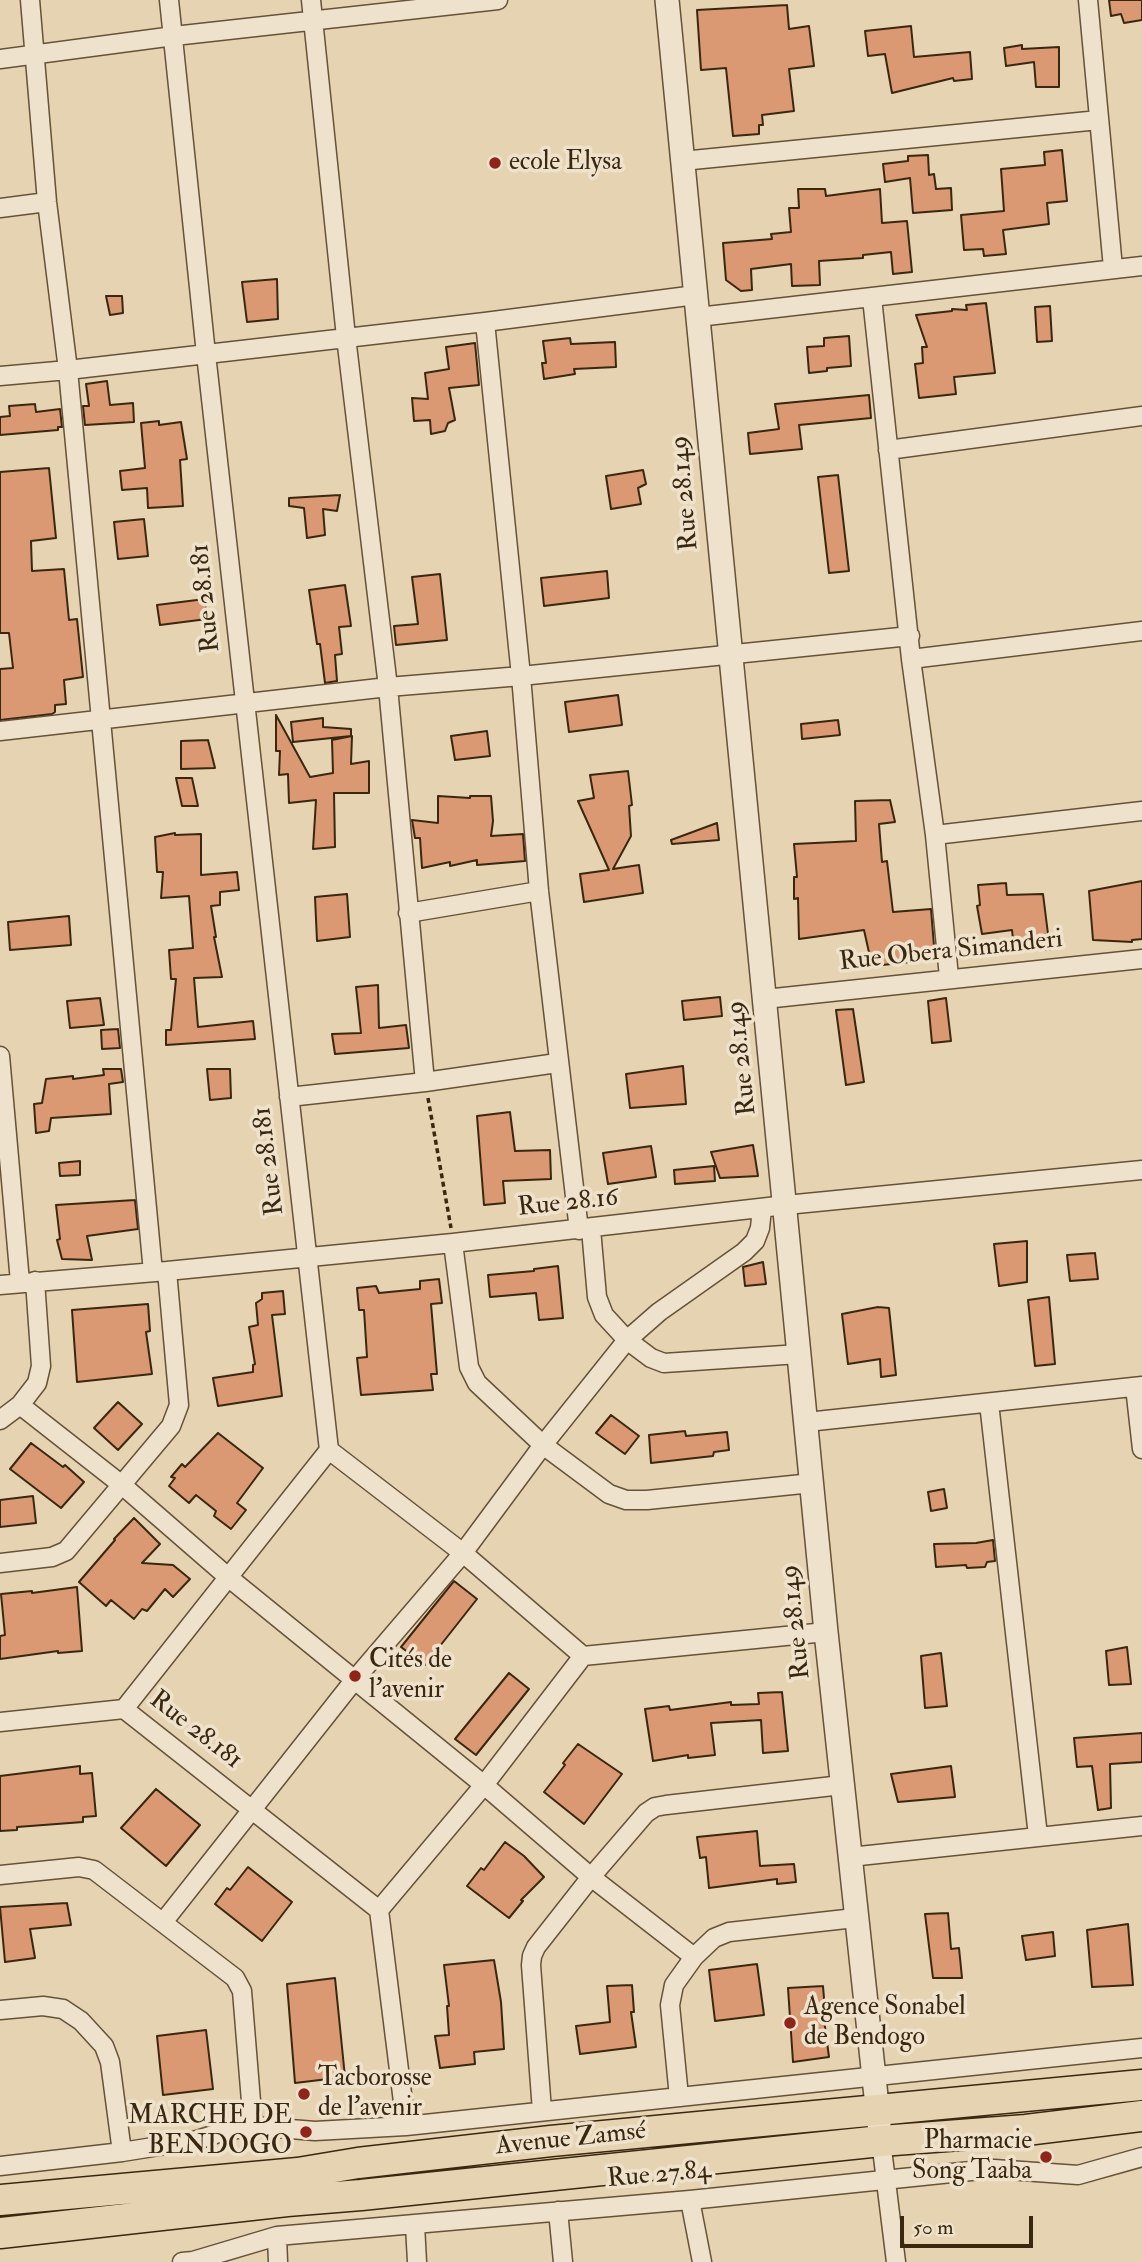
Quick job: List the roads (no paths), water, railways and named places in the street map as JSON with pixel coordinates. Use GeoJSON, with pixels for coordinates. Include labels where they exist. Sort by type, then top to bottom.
{"type":"FeatureCollection","features":[{"type":"Feature","properties":{"kind":"highway","name":"Avenue Zamsé"},"geometry":{"type":"LineString","coordinates":[[0,2200],[298,2174],[358,2163],[551,2141],[1142,2085]]}},
{"type":"Feature","properties":{"kind":"highway","name":"Avenue Zamsé"},"geometry":{"type":"LineString","coordinates":[[0,2233],[287,2201],[361,2196],[881,2141],[1026,2130],[1142,2116]]}},
{"type":"Feature","properties":{"kind":"street"},"geometry":{"type":"LineString","coordinates":[[0,1563],[52,1558],[66,1551],[172,1426],[179,1405],[160,1272],[101,721],[68,370],[47,202],[30,0]]}},
{"type":"Feature","properties":{"kind":"street","name":"Rue 28.181"},"geometry":{"type":"LineString","coordinates":[[169,0],[329,1450],[124,1709],[379,1910]]}},
{"type":"Feature","properties":{"kind":"street"},"geometry":{"type":"LineString","coordinates":[[311,0],[346,337],[387,687],[425,1082]]}},
{"type":"Feature","properties":{"kind":"street"},"geometry":{"type":"LineString","coordinates":[[0,59],[446,3],[498,0]]}},
{"type":"Feature","properties":{"kind":"street","name":"Rue 28.149"},"geometry":{"type":"LineString","coordinates":[[667,0],[826,1632],[881,2141]]}},
{"type":"Feature","properties":{"kind":"street"},"geometry":{"type":"LineString","coordinates":[[1088,0],[1113,268]]}},
{"type":"Feature","properties":{"kind":"street"},"geometry":{"type":"LineString","coordinates":[[682,161],[1099,120]]}},
{"type":"Feature","properties":{"kind":"street"},"geometry":{"type":"LineString","coordinates":[[0,208],[47,202]]}},
{"type":"Feature","properties":{"kind":"street"},"geometry":{"type":"LineString","coordinates":[[0,376],[485,322],[697,306],[872,298],[1142,265]]}},
{"type":"Feature","properties":{"kind":"street"},"geometry":{"type":"LineString","coordinates":[[872,298],[911,659],[935,835],[949,978]]}},
{"type":"Feature","properties":{"kind":"street"},"geometry":{"type":"LineString","coordinates":[[485,322],[558,1063],[597,1297],[604,1315],[627,1340],[651,1358],[664,1363],[800,1354]]}},
{"type":"Feature","properties":{"kind":"street"},"geometry":{"type":"LineString","coordinates":[[888,450],[1142,416]]}},
{"type":"Feature","properties":{"kind":"street"},"geometry":{"type":"LineString","coordinates":[[911,659],[1142,631]]}},
{"type":"Feature","properties":{"kind":"street"},"geometry":{"type":"LineString","coordinates":[[0,731],[387,687],[729,656],[910,636]]}},
{"type":"Feature","properties":{"kind":"street"},"geometry":{"type":"LineString","coordinates":[[935,835],[1142,811]]}},
{"type":"Feature","properties":{"kind":"street"},"geometry":{"type":"LineString","coordinates":[[408,913],[539,891]]}},
{"type":"Feature","properties":{"kind":"street","name":"Rue Obera Simanderi"},"geometry":{"type":"LineString","coordinates":[[765,999],[1142,959]]}},
{"type":"Feature","properties":{"kind":"street"},"geometry":{"type":"LineString","coordinates":[[0,1056],[27,1282],[41,1366],[37,1383],[20,1405],[0,1420]]}},
{"type":"Feature","properties":{"kind":"street"},"geometry":{"type":"LineString","coordinates":[[289,1097],[425,1082],[558,1063]]}},
{"type":"Feature","properties":{"kind":"street","name":"Rue 28.16"},"geometry":{"type":"LineString","coordinates":[[0,1285],[585,1230],[786,1205],[1142,1170]]}},
{"type":"Feature","properties":{"kind":"street"},"geometry":{"type":"LineString","coordinates":[[164,1922],[355,1678],[463,1553],[542,1445],[627,1340],[659,1312],[744,1252],[755,1241],[760,1228],[762,1208]]}},
{"type":"Feature","properties":{"kind":"street"},"geometry":{"type":"LineString","coordinates":[[453,1243],[469,1367],[477,1383],[542,1445],[609,1494],[626,1500],[647,1500],[812,1483]]}},
{"type":"Feature","properties":{"kind":"street"},"geometry":{"type":"LineString","coordinates":[[807,1422],[1139,1387],[1142,1449]]}},
{"type":"Feature","properties":{"kind":"street"},"geometry":{"type":"LineString","coordinates":[[989,1403],[1038,1836]]}},
{"type":"Feature","properties":{"kind":"street"},"geometry":{"type":"LineString","coordinates":[[20,1405],[122,1485],[228,1577],[355,1678],[591,1877],[694,1957]]}},
{"type":"Feature","properties":{"kind":"street"},"geometry":{"type":"LineString","coordinates":[[329,1450],[463,1553],[583,1656],[826,1632]]}},
{"type":"Feature","properties":{"kind":"street"},"geometry":{"type":"LineString","coordinates":[[406,2126],[379,1910],[484,1785],[583,1656]]}},
{"type":"Feature","properties":{"kind":"street"},"geometry":{"type":"LineString","coordinates":[[0,1722],[124,1709]]}},
{"type":"Feature","properties":{"kind":"street"},"geometry":{"type":"LineString","coordinates":[[542,2110],[532,1956],[536,1947],[591,1877],[646,1813],[655,1807],[842,1785]]}},
{"type":"Feature","properties":{"kind":"street"},"geometry":{"type":"LineString","coordinates":[[850,1857],[1142,1826]]}},
{"type":"Feature","properties":{"kind":"street"},"geometry":{"type":"LineString","coordinates":[[0,1875],[87,1867],[94,1870],[235,1978],[242,1991],[254,2126]]}},
{"type":"Feature","properties":{"kind":"street"},"geometry":{"type":"LineString","coordinates":[[679,2096],[670,2005],[674,1985],[694,1957],[715,1938],[729,1932],[855,1919]]}},
{"type":"Feature","properties":{"kind":"street"},"geometry":{"type":"LineString","coordinates":[[0,2010],[43,2006],[63,2009],[81,2021],[104,2046],[110,2062],[122,2152]]}},
{"type":"Feature","properties":{"kind":"street"},"geometry":{"type":"LineString","coordinates":[[0,2166],[122,2152],[197,2140],[254,2126],[315,2131],[406,2126],[1142,2048]]}},
{"type":"Feature","properties":{"kind":"street"},"geometry":{"type":"LineString","coordinates":[[881,2141],[896,2262]]}},
{"type":"Feature","properties":{"kind":"street","name":"Rue 27.84"},"geometry":{"type":"LineString","coordinates":[[182,2262],[194,2261],[277,2236],[691,2200],[994,2169],[1078,2175],[1142,2157]]}},
{"type":"Feature","properties":{"kind":"street"},"geometry":{"type":"LineString","coordinates":[[691,2200],[702,2262]]}},
{"type":"Feature","properties":{"kind":"street"},"geometry":{"type":"LineString","coordinates":[[558,2211],[563,2262]]}},
{"type":"Feature","properties":{"kind":"street"},"geometry":{"type":"LineString","coordinates":[[415,2225],[417,2262]]}},
{"type":"Feature","properties":{"kind":"street"},"geometry":{"type":"LineString","coordinates":[[277,2236],[278,2262]]}},
{"type":"Feature","properties":{"kind":"place","name":"ecole Elysa"},"geometry":{"type":"Point","coordinates":[495,163]}},
{"type":"Feature","properties":{"kind":"place","name":"Cités de l'avenir"},"geometry":{"type":"Point","coordinates":[355,1676]}},
{"type":"Feature","properties":{"kind":"place","name":"Agence Sonabel de Bendogo"},"geometry":{"type":"Point","coordinates":[790,2023]}},
{"type":"Feature","properties":{"kind":"place","name":"Tacborosse de l'avenir"},"geometry":{"type":"Point","coordinates":[304,2094]}},
{"type":"Feature","properties":{"kind":"place","name":"MARCHE DE BENDOGO"},"geometry":{"type":"Point","coordinates":[306,2132]}},
{"type":"Feature","properties":{"kind":"place","name":"Pharmacie Song Taaba"},"geometry":{"type":"Point","coordinates":[1046,2157]}}]}
